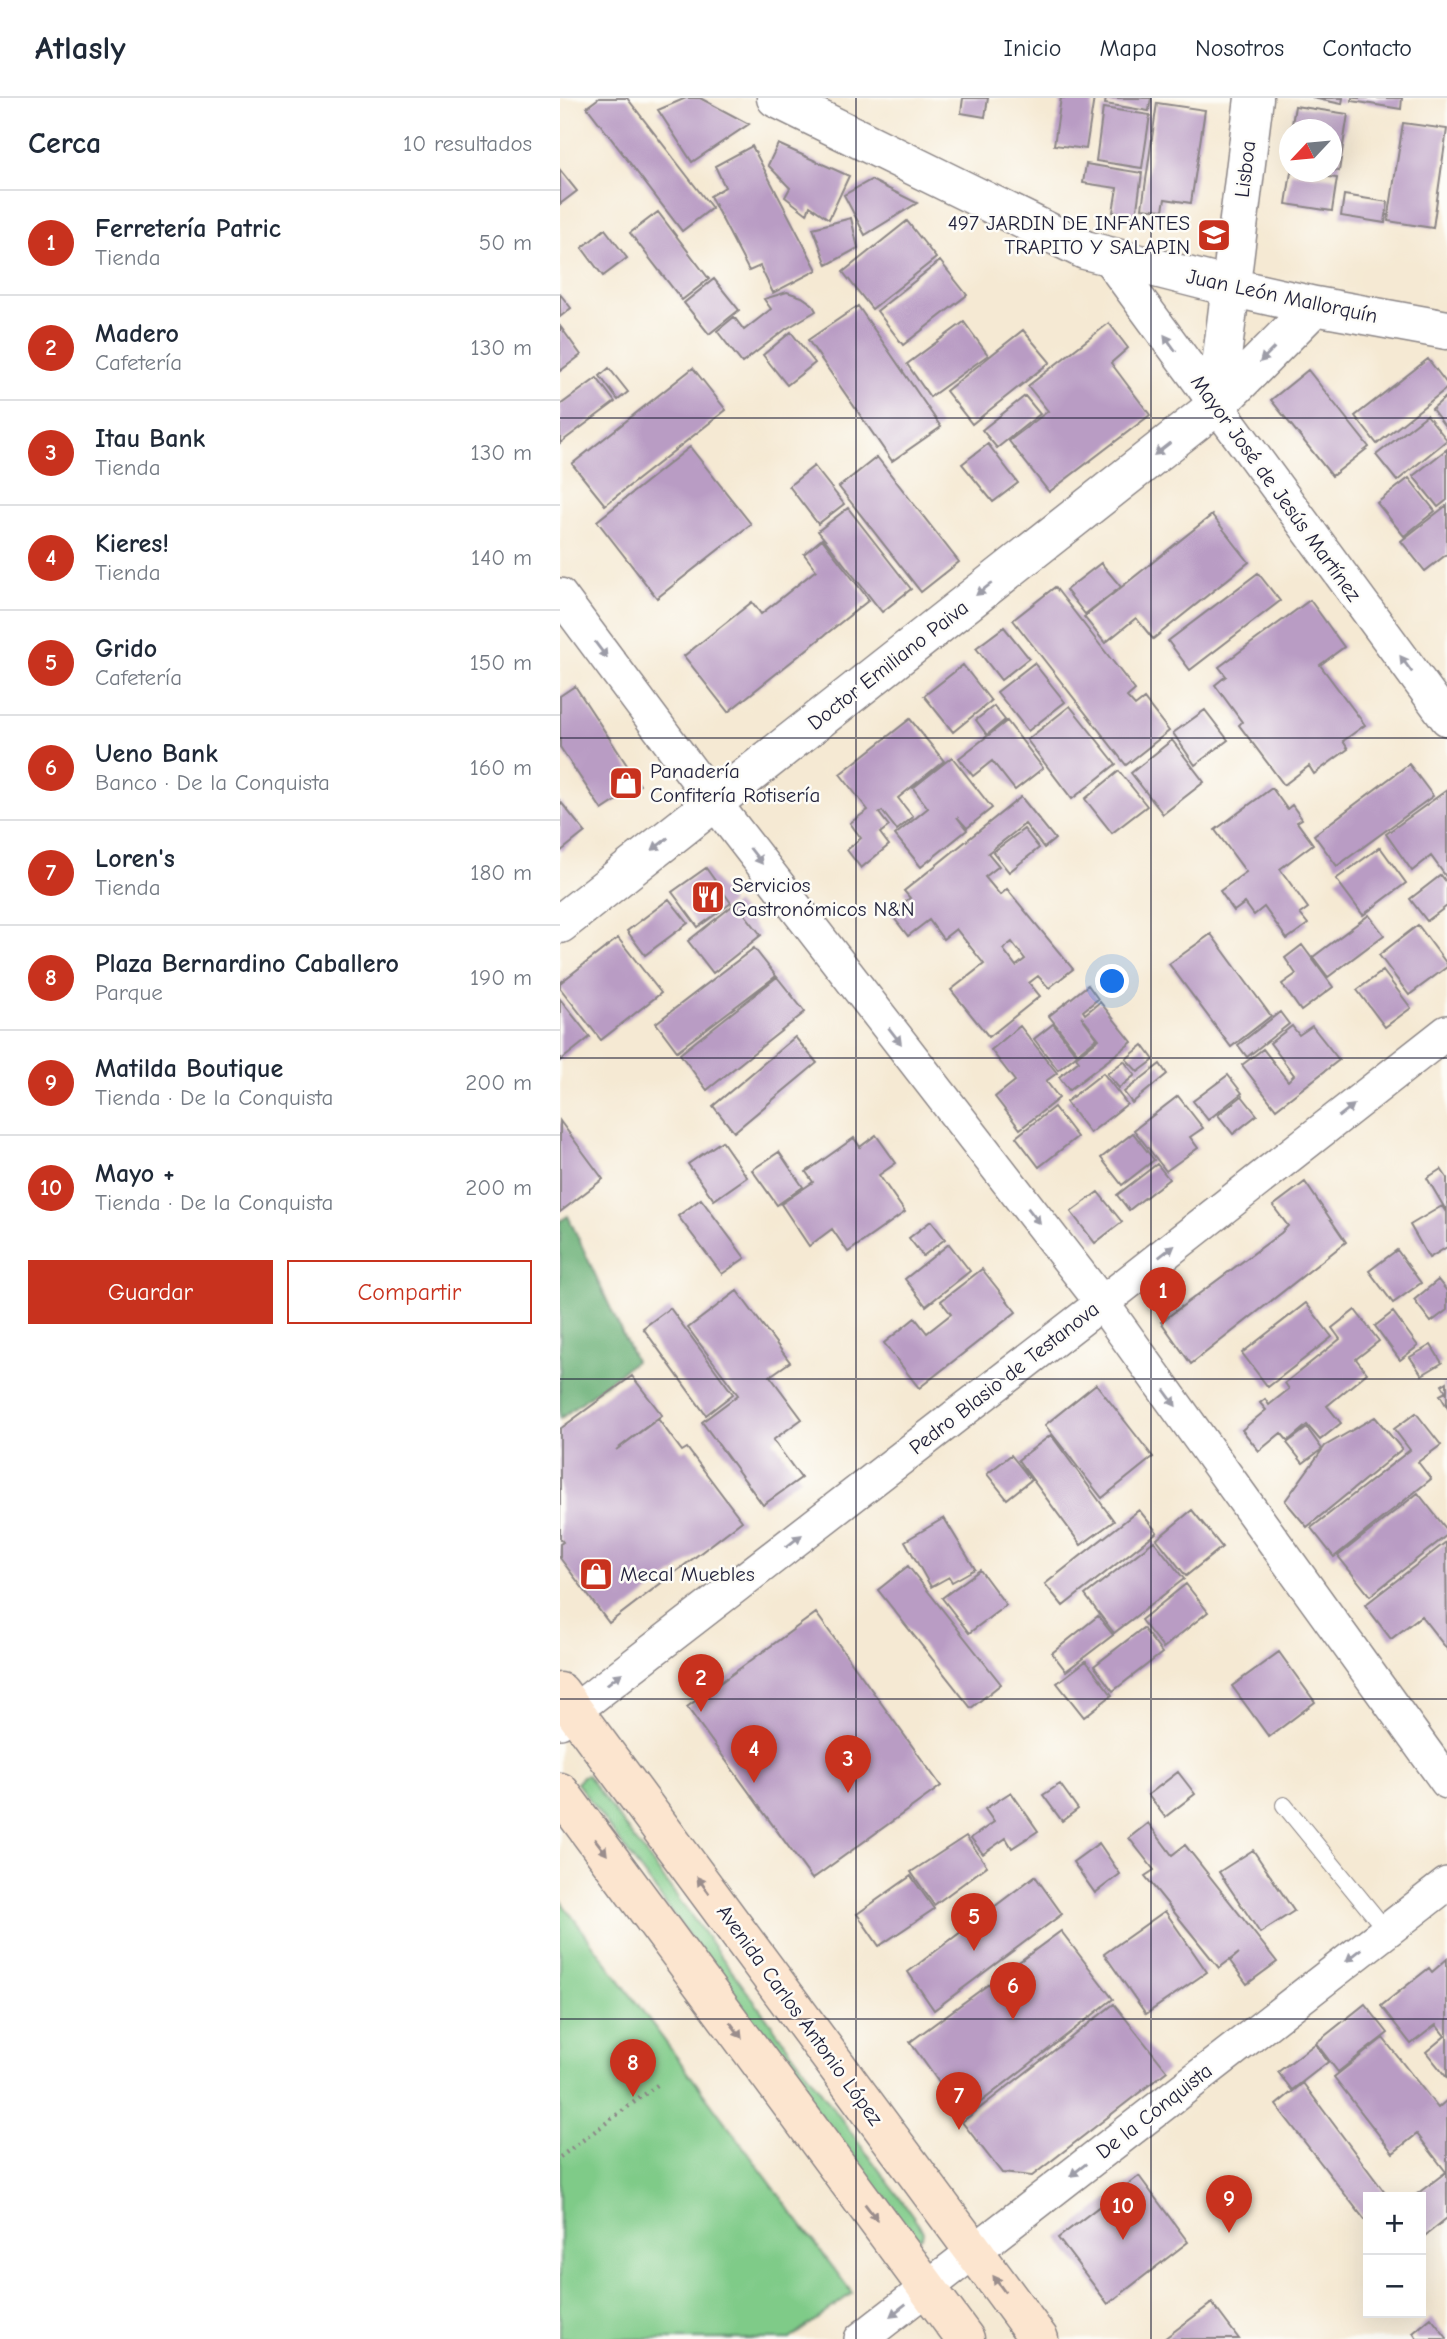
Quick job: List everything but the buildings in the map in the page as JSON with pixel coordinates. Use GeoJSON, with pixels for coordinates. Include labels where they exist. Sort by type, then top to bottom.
{"type":"FeatureCollection","features":[{"type":"Feature","properties":{"kind":"main road","name":"Avenida Carlos Antonio López"},"geometry":{"type":"LineString","coordinates":[[565,1708],[1039,2339]]}},
{"type":"Feature","properties":{"kind":"main road"},"geometry":{"type":"LineString","coordinates":[[560,1792],[965,2339]]}},
{"type":"Feature","properties":{"kind":"street","name":"Juan León Mallorquín"},"geometry":{"type":"LineString","coordinates":[[776,98],[1085,250],[1315,306],[1447,330]]}},
{"type":"Feature","properties":{"kind":"street","name":"Lisboa"},"geometry":{"type":"LineString","coordinates":[[1216,406],[1254,98]]}},
{"type":"Feature","properties":{"kind":"street","name":"Mayor José de Jesús Martínez"},"geometry":{"type":"LineString","coordinates":[[1107,256],[1447,719]]}},
{"type":"Feature","properties":{"kind":"street","name":"Doctor Emiliano Paiva"},"geometry":{"type":"LineString","coordinates":[[560,924],[1216,406],[1315,306]]}},
{"type":"Feature","properties":{"kind":"street"},"geometry":{"type":"LineString","coordinates":[[560,595],[714,802],[1102,1303],[1447,1782]]}},
{"type":"Feature","properties":{"kind":"street","name":"Pedro Blasio de Testanova"},"geometry":{"type":"LineString","coordinates":[[565,1708],[1102,1303],[1447,1032]]}},
{"type":"Feature","properties":{"kind":"street","name":"De la Conquista"},"geometry":{"type":"LineString","coordinates":[[861,2339],[1447,1884]]}},
{"type":"Feature","properties":{"kind":"lane"},"geometry":{"type":"LineString","coordinates":[[1284,1805],[1386,1930]]}},
{"type":"Feature","properties":{"kind":"path"},"geometry":{"type":"LineString","coordinates":[[560,2157],[660,2083]]}},
{"type":"Feature","properties":{"kind":"green space"},"geometry":{"type":"Polygon","coordinates":[[[568,1216],[635,1361],[560,1419],[560,1221],[568,1216]]]}},
{"type":"Feature","properties":{"kind":"green space"},"geometry":{"type":"Polygon","coordinates":[[[587,1775],[919,2224],[922,2237],[911,2240],[577,1783],[582,1776],[587,1775]]]}},
{"type":"Feature","properties":{"kind":"green space"},"geometry":{"type":"Polygon","coordinates":[[[560,1900],[852,2293],[790,2339],[560,2339],[560,1900]]]}},
{"type":"Feature","properties":{"kind":"place","name":"497 JARDIN DE INFANTES TRAPITO Y SALAPIN"},"geometry":{"type":"Point","coordinates":[1214,235]}},
{"type":"Feature","properties":{"kind":"place","name":"Panadería Confitería Rotisería"},"geometry":{"type":"Point","coordinates":[626,783]}},
{"type":"Feature","properties":{"kind":"place","name":"Servicios Gastronómicos N&N"},"geometry":{"type":"Point","coordinates":[708,897]}},
{"type":"Feature","properties":{"kind":"place","name":"Ferretería Patric"},"geometry":{"type":"Point","coordinates":[1163,1325]}},
{"type":"Feature","properties":{"kind":"place","name":"Mecal Muebles"},"geometry":{"type":"Point","coordinates":[596,1574]}},
{"type":"Feature","properties":{"kind":"place","name":"Madero"},"geometry":{"type":"Point","coordinates":[701,1712]}},
{"type":"Feature","properties":{"kind":"place","name":"Kieres!"},"geometry":{"type":"Point","coordinates":[754,1783]}},
{"type":"Feature","properties":{"kind":"place","name":"Itau Bank"},"geometry":{"type":"Point","coordinates":[848,1793]}},
{"type":"Feature","properties":{"kind":"place","name":"Grido"},"geometry":{"type":"Point","coordinates":[974,1951]}},
{"type":"Feature","properties":{"kind":"place","name":"Ueno Bank"},"geometry":{"type":"Point","coordinates":[1013,2020]}},
{"type":"Feature","properties":{"kind":"place","name":"Plaza Bernardino Caballero"},"geometry":{"type":"Point","coordinates":[633,2097]}},
{"type":"Feature","properties":{"kind":"place","name":"Loren's"},"geometry":{"type":"Point","coordinates":[959,2130]}},
{"type":"Feature","properties":{"kind":"place","name":"Matilda Boutique"},"geometry":{"type":"Point","coordinates":[1229,2233]}},
{"type":"Feature","properties":{"kind":"place","name":"Mayo +"},"geometry":{"type":"Point","coordinates":[1123,2240]}}]}
